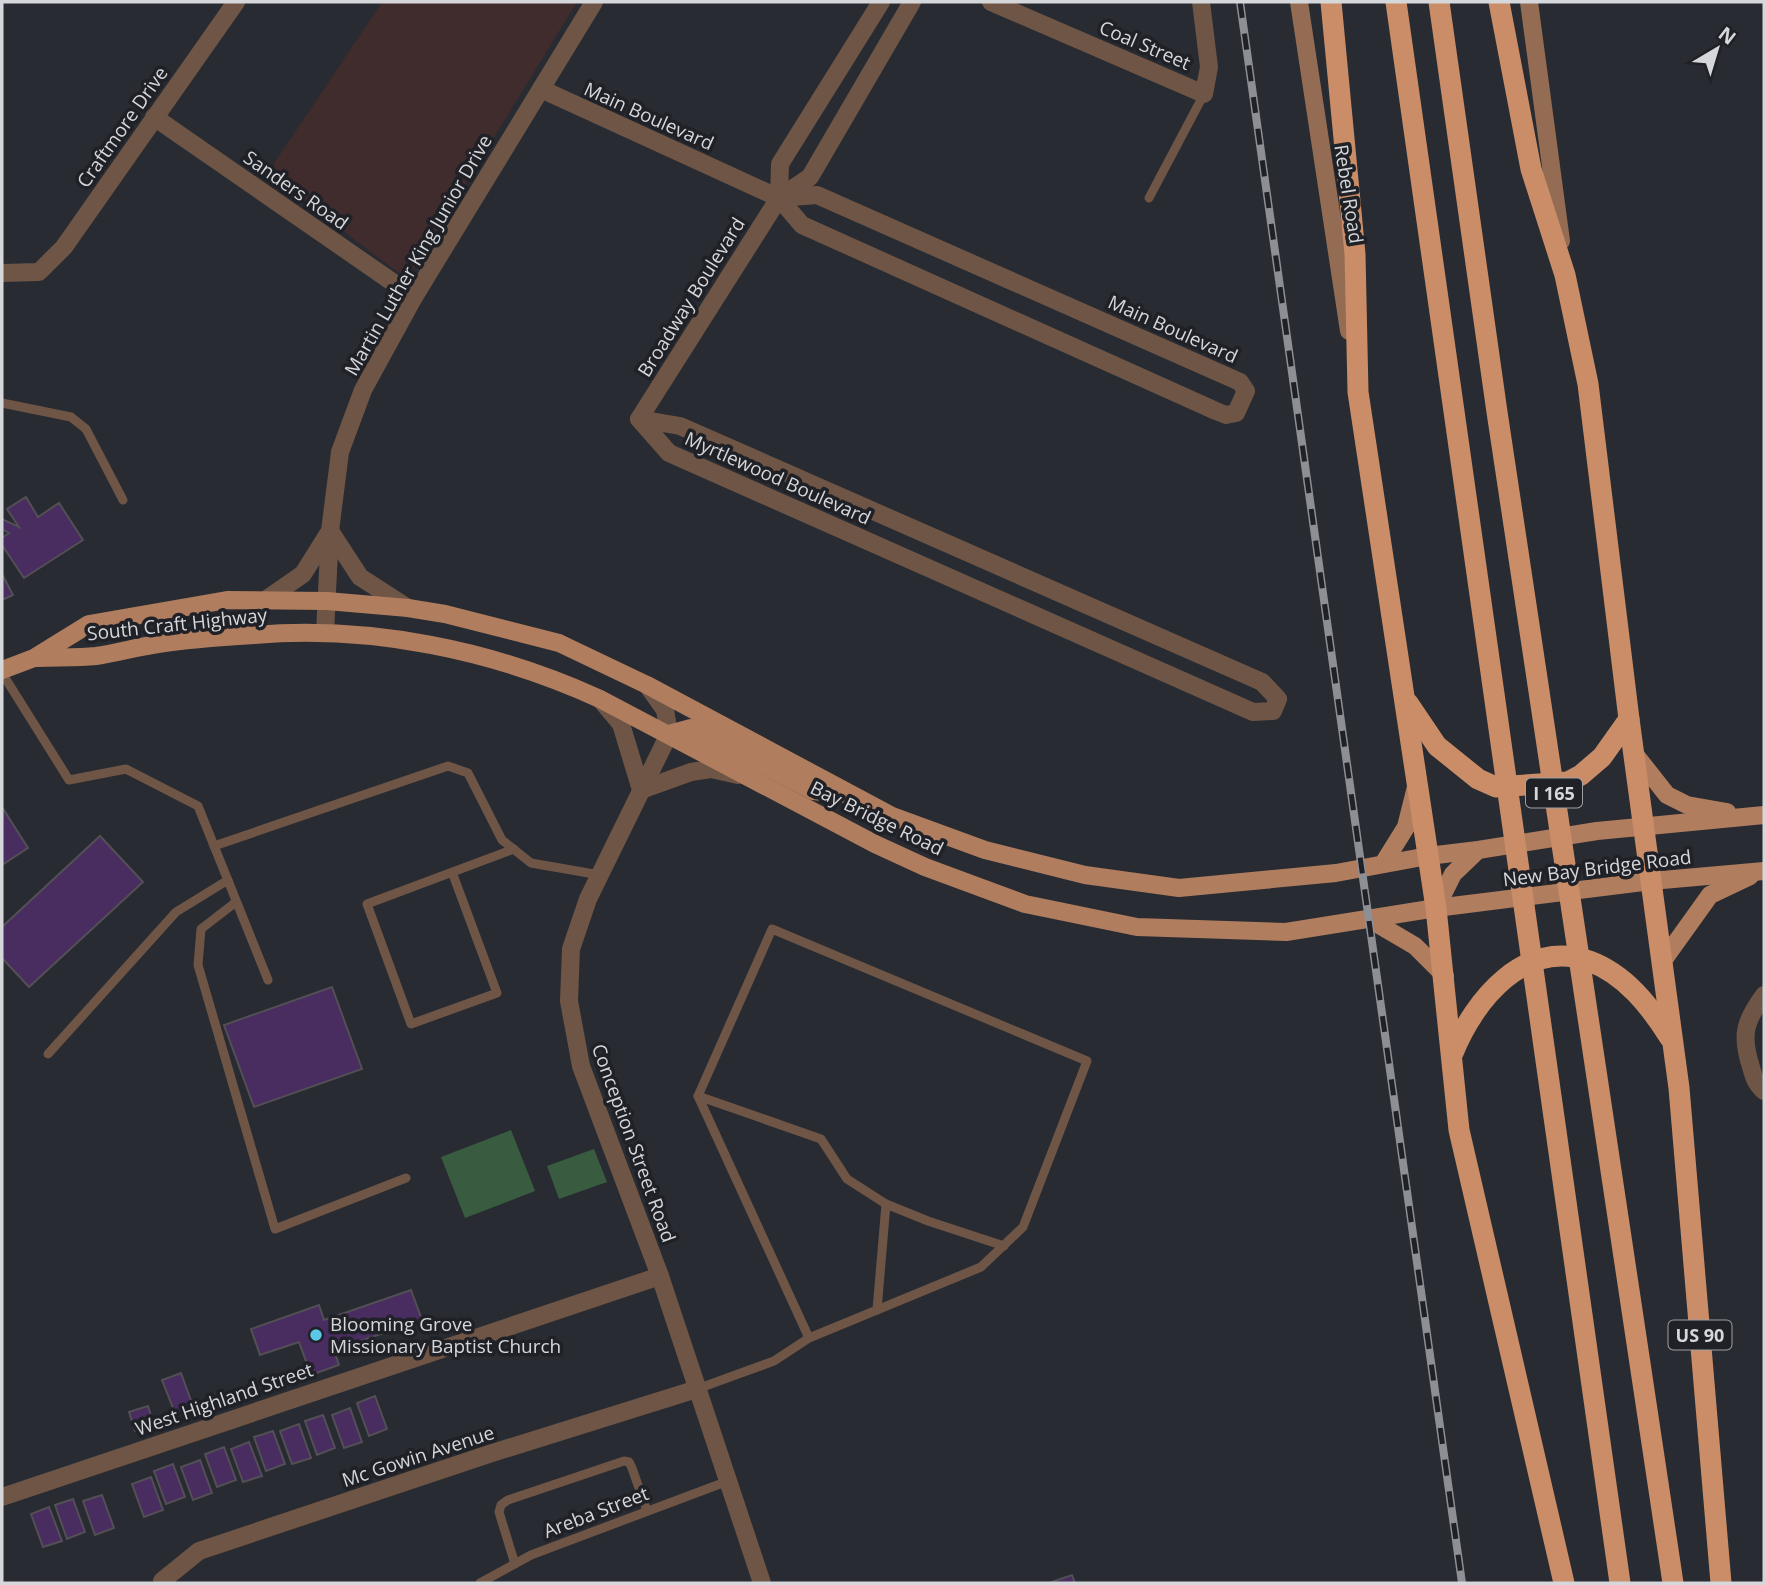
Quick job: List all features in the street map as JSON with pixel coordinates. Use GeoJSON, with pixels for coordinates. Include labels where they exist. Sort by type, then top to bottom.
{"type":"FeatureCollection","features":[{"type":"Feature","properties":{"kind":"highway"},"geometry":{"type":"LineString","coordinates":[[1331,2],[1355,254],[1358,392],[1436,908],[1459,1130],[1564,1583]]}},
{"type":"Feature","properties":{"kind":"highway","name":"I 165"},"geometry":{"type":"LineString","coordinates":[[1396,2],[1620,1583]]}},
{"type":"Feature","properties":{"kind":"highway","name":"I 165"},"geometry":{"type":"LineString","coordinates":[[1439,2],[1501,439],[1673,1583]]}},
{"type":"Feature","properties":{"kind":"highway"},"geometry":{"type":"LineString","coordinates":[[1499,2],[1531,169],[1565,275],[1588,384],[1662,962]]}},
{"type":"Feature","properties":{"kind":"highway"},"geometry":{"type":"LineString","coordinates":[[1405,699],[1437,746],[1478,779],[1496,787],[1568,782],[1602,757],[1629,719]]}},
{"type":"Feature","properties":{"kind":"highway"},"geometry":{"type":"LineString","coordinates":[[1451,1057],[1467,1022],[1495,986],[1524,966],[1543,958],[1561,956],[1588,960],[1607,969],[1643,999],[1673,1042]]}},
{"type":"Feature","properties":{"kind":"highway","name":"US 90"},"geometry":{"type":"LineString","coordinates":[[1662,962],[1679,1088],[1721,1583]]}},
{"type":"Feature","properties":{"kind":"main road","name":"Rebel Road"},"geometry":{"type":"LineString","coordinates":[[1299,2],[1358,392]]}},
{"type":"Feature","properties":{"kind":"main road"},"geometry":{"type":"LineString","coordinates":[[1530,2],[1565,275]]}},
{"type":"Feature","properties":{"kind":"main road","name":"South Craft Highway"},"geometry":{"type":"LineString","coordinates":[[2,672],[34,658],[89,624],[227,600],[327,601]]}},
{"type":"Feature","properties":{"kind":"main road","name":"Bay Bridge Road"},"geometry":{"type":"LineString","coordinates":[[327,601],[445,614],[559,643],[647,685],[891,816],[985,850],[1085,875],[1179,888],[1336,873],[1428,856],[1597,831],[1758,816]]}},
{"type":"Feature","properties":{"kind":"main road","name":"South Craft Highway"},"geometry":{"type":"LineString","coordinates":[[34,658],[96,656],[160,643],[257,634],[325,633]]}},
{"type":"Feature","properties":{"kind":"main road","name":"Bay Bridge Road"},"geometry":{"type":"LineString","coordinates":[[325,633],[393,638],[479,656],[566,684],[669,734],[875,844],[925,867],[1025,904],[1137,926],[1286,932],[1436,908]]}},
{"type":"Feature","properties":{"kind":"main road"},"geometry":{"type":"LineString","coordinates":[[669,734],[691,728],[813,791],[853,796]]}},
{"type":"Feature","properties":{"kind":"main road"},"geometry":{"type":"LineString","coordinates":[[1633,752],[1667,795],[1676,801],[1687,806],[1758,816]]}},
{"type":"Feature","properties":{"kind":"main road"},"geometry":{"type":"LineString","coordinates":[[1383,864],[1406,827],[1417,780]]}},
{"type":"Feature","properties":{"kind":"main road"},"geometry":{"type":"LineString","coordinates":[[1436,908],[1453,874],[1478,850]]}},
{"type":"Feature","properties":{"kind":"main road"},"geometry":{"type":"LineString","coordinates":[[1662,962],[1710,895],[1763,871]]}},
{"type":"Feature","properties":{"kind":"main road","name":"New Bay Bridge Road"},"geometry":{"type":"LineString","coordinates":[[1436,908],[1651,881],[1763,871]]}},
{"type":"Feature","properties":{"kind":"main road"},"geometry":{"type":"LineString","coordinates":[[1369,919],[1415,946],[1445,976]]}},
{"type":"Feature","properties":{"kind":"street","name":"Craftmore Drive"},"geometry":{"type":"LineString","coordinates":[[2,273],[38,272],[64,247],[236,2]]}},
{"type":"Feature","properties":{"kind":"street","name":"Martin Luther King Junior Drive"},"geometry":{"type":"LineString","coordinates":[[325,633],[330,531],[340,452],[363,390],[414,297],[594,2]]}},
{"type":"Feature","properties":{"kind":"street","name":"Broadway Boulevard"},"geometry":{"type":"LineString","coordinates":[[779,198],[780,164],[881,2]]}},
{"type":"Feature","properties":{"kind":"street","name":"Broadway Boulevard"},"geometry":{"type":"LineString","coordinates":[[639,419],[779,198],[810,177],[912,2]]}},
{"type":"Feature","properties":{"kind":"street","name":"Coal Street"},"geometry":{"type":"LineString","coordinates":[[991,2],[1204,94]]}},
{"type":"Feature","properties":{"kind":"street"},"geometry":{"type":"LineString","coordinates":[[1201,2],[1209,67],[1204,94]]}},
{"type":"Feature","properties":{"kind":"street","name":"Main Boulevard"},"geometry":{"type":"LineString","coordinates":[[541,89],[779,198],[802,225],[1216,411],[1226,415],[1236,413],[1247,391],[1240,382],[817,195],[779,198]]}},
{"type":"Feature","properties":{"kind":"street","name":"Sanders Road"},"geometry":{"type":"LineString","coordinates":[[154,117],[414,297]]}},
{"type":"Feature","properties":{"kind":"street","name":"Myrtlewood Boulevard"},"geometry":{"type":"LineString","coordinates":[[639,419],[680,426],[1262,682],[1278,699],[1273,711],[1253,712],[669,453],[639,419]]}},
{"type":"Feature","properties":{"kind":"street"},"geometry":{"type":"LineString","coordinates":[[267,599],[303,574],[330,531],[360,577],[408,608]]}},
{"type":"Feature","properties":{"kind":"street"},"geometry":{"type":"LineString","coordinates":[[647,685],[665,710],[669,734]]}},
{"type":"Feature","properties":{"kind":"street"},"geometry":{"type":"LineString","coordinates":[[600,699],[621,724],[641,790],[691,772],[711,769],[752,778]]}},
{"type":"Feature","properties":{"kind":"street","name":"Conception Street Road"},"geometry":{"type":"LineString","coordinates":[[669,734],[588,899],[571,949],[569,1002],[580,1066],[660,1276],[762,1583]]}},
{"type":"Feature","properties":{"kind":"street"},"geometry":{"type":"LineString","coordinates":[[1760,1087],[1743,1043],[1751,1013],[1764,995]]}},
{"type":"Feature","properties":{"kind":"street","name":"West Highland Street"},"geometry":{"type":"LineString","coordinates":[[2,1497],[660,1276]]}},
{"type":"Feature","properties":{"kind":"street","name":"Mc Gowin Avenue"},"geometry":{"type":"LineString","coordinates":[[162,1582],[199,1551],[489,1454],[697,1389]]}},
{"type":"Feature","properties":{"kind":"lane"},"geometry":{"type":"LineString","coordinates":[[1149,198],[1204,94]]}},
{"type":"Feature","properties":{"kind":"lane"},"geometry":{"type":"LineString","coordinates":[[2,403],[71,418],[86,429],[124,500]]}},
{"type":"Feature","properties":{"kind":"lane"},"geometry":{"type":"LineString","coordinates":[[2,672],[69,780],[126,769],[198,806],[268,980]]}},
{"type":"Feature","properties":{"kind":"lane"},"geometry":{"type":"LineString","coordinates":[[214,846],[448,766],[468,773],[502,840],[531,863],[600,875]]}},
{"type":"Feature","properties":{"kind":"lane"},"geometry":{"type":"LineString","coordinates":[[452,872],[497,993],[411,1024],[366,904],[452,872],[514,849]]}},
{"type":"Feature","properties":{"kind":"lane"},"geometry":{"type":"LineString","coordinates":[[48,1054],[176,912],[228,880]]}},
{"type":"Feature","properties":{"kind":"lane"},"geometry":{"type":"LineString","coordinates":[[236,902],[201,929],[198,965],[275,1229],[406,1178]]}},
{"type":"Feature","properties":{"kind":"lane"},"geometry":{"type":"LineString","coordinates":[[697,1389],[774,1361],[809,1338],[981,1267],[1023,1227],[1087,1061],[772,929],[698,1096],[809,1338]]}},
{"type":"Feature","properties":{"kind":"lane"},"geometry":{"type":"LineString","coordinates":[[698,1096],[821,1139],[847,1180],[886,1204],[928,1221],[1004,1245]]}},
{"type":"Feature","properties":{"kind":"lane"},"geometry":{"type":"LineString","coordinates":[[877,1310],[886,1204]]}},
{"type":"Feature","properties":{"kind":"lane"},"geometry":{"type":"LineString","coordinates":[[515,1564],[499,1512],[501,1505],[508,1500],[624,1461],[629,1462],[632,1468],[647,1511]]}},
{"type":"Feature","properties":{"kind":"lane","name":"Areba Street"},"geometry":{"type":"LineString","coordinates":[[480,1583],[531,1555],[728,1481]]}},
{"type":"Feature","properties":{"kind":"shaded area"},"geometry":{"type":"Polygon","coordinates":[[[382,2],[577,2],[407,279],[267,174],[382,2]]]}},
{"type":"Feature","properties":{"kind":"green space"},"geometry":{"type":"Polygon","coordinates":[[[511,1130],[535,1191],[465,1218],[441,1157],[511,1130]]]}},
{"type":"Feature","properties":{"kind":"green space"},"geometry":{"type":"Polygon","coordinates":[[[594,1149],[607,1182],[559,1199],[547,1166],[594,1149]]]}},
{"type":"Feature","properties":{"kind":"building"},"geometry":{"type":"Polygon","coordinates":[[[26,497],[38,517],[59,503],[83,540],[24,578],[2,545],[2,538],[9,533],[2,529],[2,519],[19,527],[7,509],[26,497]]]}},
{"type":"Feature","properties":{"kind":"building"},"geometry":{"type":"Polygon","coordinates":[[[2,574],[13,595],[2,600],[2,574]]]}},
{"type":"Feature","properties":{"kind":"building"},"geometry":{"type":"Polygon","coordinates":[[[2,807],[28,848],[2,865],[2,807]]]}},
{"type":"Feature","properties":{"kind":"building"},"geometry":{"type":"Polygon","coordinates":[[[100,836],[143,882],[29,987],[2,958],[2,927],[100,836]]]}},
{"type":"Feature","properties":{"kind":"building"},"geometry":{"type":"Polygon","coordinates":[[[332,987],[362,1069],[254,1107],[224,1025],[332,987]]]}},
{"type":"Feature","properties":{"kind":"building","name":"Blooming Grove Missionary Baptist Church"},"geometry":{"type":"Polygon","coordinates":[[[411,1290],[422,1320],[334,1350],[339,1365],[311,1375],[299,1342],[260,1355],[251,1329],[319,1305],[324,1320],[411,1290]]]}},
{"type":"Feature","properties":{"kind":"building"},"geometry":{"type":"Polygon","coordinates":[[[181,1373],[193,1406],[175,1413],[162,1380],[181,1373]]]}},
{"type":"Feature","properties":{"kind":"building"},"geometry":{"type":"Polygon","coordinates":[[[375,1396],[387,1429],[369,1436],[357,1403],[375,1396]]]}},
{"type":"Feature","properties":{"kind":"building"},"geometry":{"type":"Polygon","coordinates":[[[148,1406],[154,1425],[135,1431],[129,1412],[148,1406]]]}},
{"type":"Feature","properties":{"kind":"building"},"geometry":{"type":"Polygon","coordinates":[[[350,1408],[362,1442],[344,1448],[332,1415],[350,1408]]]}},
{"type":"Feature","properties":{"kind":"building"},"geometry":{"type":"Polygon","coordinates":[[[323,1415],[335,1448],[317,1455],[305,1421],[323,1415]]]}},
{"type":"Feature","properties":{"kind":"building"},"geometry":{"type":"Polygon","coordinates":[[[299,1424],[311,1458],[292,1464],[280,1431],[299,1424]]]}},
{"type":"Feature","properties":{"kind":"building"},"geometry":{"type":"Polygon","coordinates":[[[273,1431],[285,1464],[266,1471],[254,1437],[273,1431]]]}},
{"type":"Feature","properties":{"kind":"building"},"geometry":{"type":"Polygon","coordinates":[[[249,1442],[262,1476],[243,1482],[231,1449],[249,1442]]]}},
{"type":"Feature","properties":{"kind":"building"},"geometry":{"type":"Polygon","coordinates":[[[224,1447],[236,1480],[217,1487],[205,1454],[224,1447]]]}},
{"type":"Feature","properties":{"kind":"building"},"geometry":{"type":"Polygon","coordinates":[[[200,1460],[212,1493],[193,1500],[181,1467],[200,1460]]]}},
{"type":"Feature","properties":{"kind":"building"},"geometry":{"type":"Polygon","coordinates":[[[173,1464],[185,1497],[166,1504],[154,1471],[173,1464]]]}},
{"type":"Feature","properties":{"kind":"building"},"geometry":{"type":"Polygon","coordinates":[[[151,1477],[163,1510],[144,1517],[132,1484],[151,1477]]]}},
{"type":"Feature","properties":{"kind":"building"},"geometry":{"type":"Polygon","coordinates":[[[102,1495],[114,1528],[95,1535],[83,1501],[102,1495]]]}},
{"type":"Feature","properties":{"kind":"building"},"geometry":{"type":"Polygon","coordinates":[[[73,1499],[85,1532],[67,1539],[55,1505],[73,1499]]]}},
{"type":"Feature","properties":{"kind":"building"},"geometry":{"type":"Polygon","coordinates":[[[49,1507],[62,1541],[43,1547],[31,1514],[49,1507]]]}},
{"type":"Feature","properties":{"kind":"building"},"geometry":{"type":"Polygon","coordinates":[[[1072,1575],[1075,1583],[1049,1583],[1072,1575]]]}},
{"type":"Feature","properties":{"kind":"railway"},"geometry":{"type":"LineString","coordinates":[[1240,2],[1462,1583]]}},
{"type":"Feature","properties":{"kind":"place","name":"Blooming Grove Missionary Baptist Church"},"geometry":{"type":"Point","coordinates":[316,1335]}}]}
